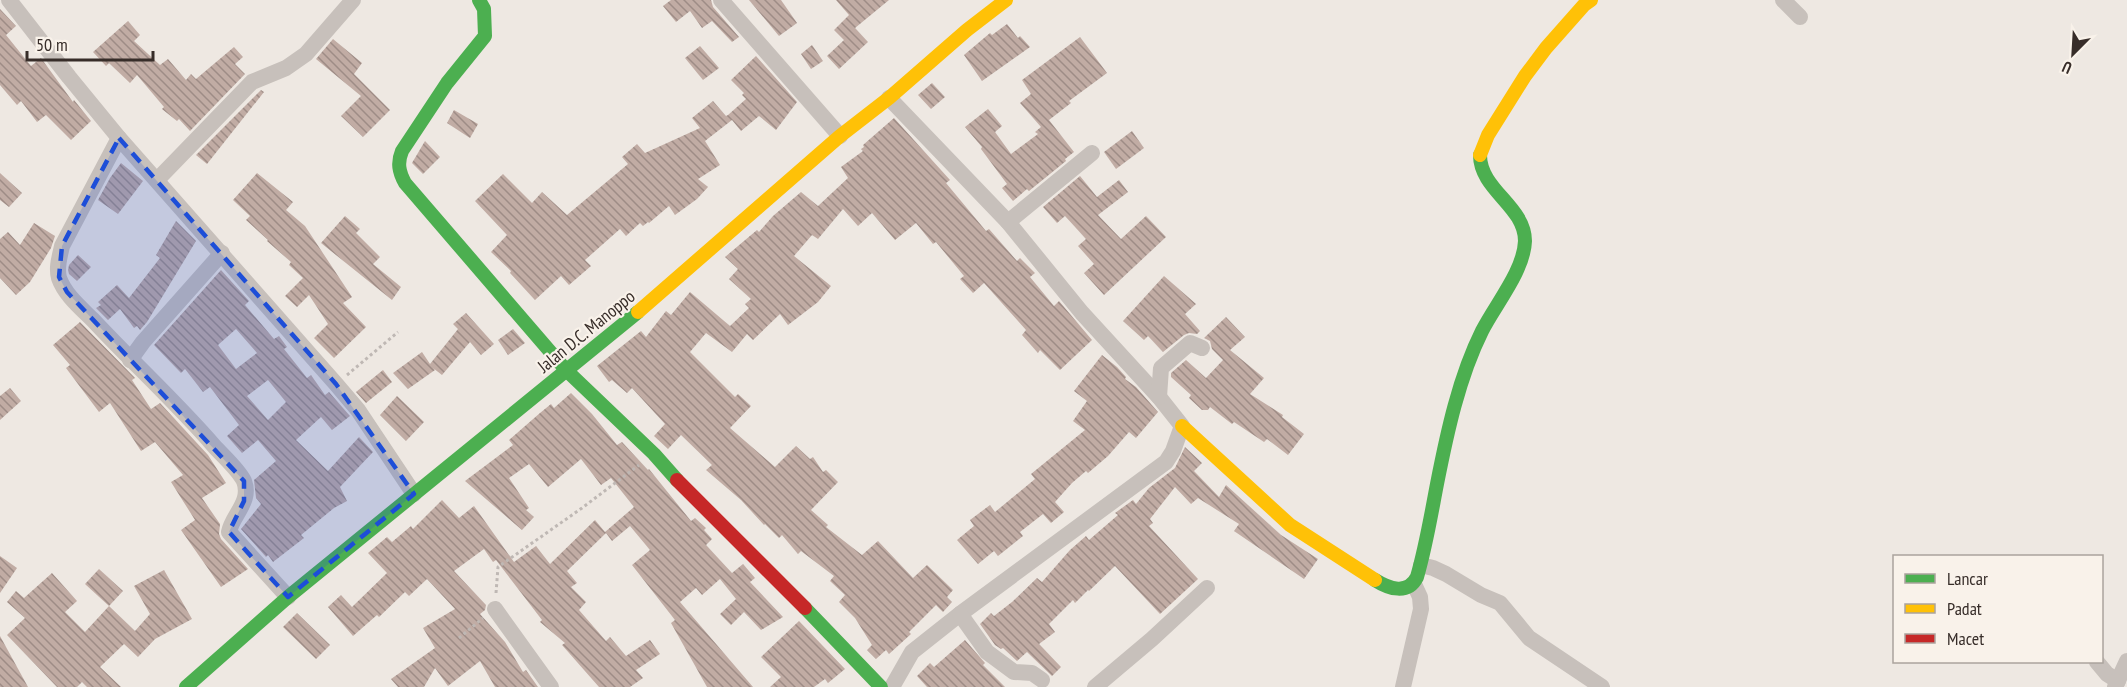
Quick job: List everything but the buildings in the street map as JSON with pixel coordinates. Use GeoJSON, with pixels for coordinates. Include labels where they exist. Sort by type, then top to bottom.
{"type":"FeatureCollection","features":[{"type":"Feature","properties":{"kind":"main road"},"geometry":{"type":"LineString","coordinates":[[479,0],[484,9],[485,36],[447,83],[410,136],[397,162],[405,183],[566,370],[654,454],[689,493],[765,566],[881,687]]}},
{"type":"Feature","properties":{"kind":"main road","name":"Jalan D.C. Manoppo"},"geometry":{"type":"LineString","coordinates":[[186,687],[288,597],[640,310],[840,136],[1006,0]]}},
{"type":"Feature","properties":{"kind":"main road"},"geometry":{"type":"LineString","coordinates":[[1182,426],[1290,525],[1384,586],[1394,589],[1407,588],[1414,584],[1421,565],[1433,496],[1459,391],[1478,340],[1516,270],[1525,242],[1518,218],[1485,176],[1480,166],[1480,151],[1493,126],[1534,63],[1585,2]]}},
{"type":"Feature","properties":{"kind":"street"},"geometry":{"type":"LineString","coordinates":[[9,0],[120,138],[358,410],[414,494]]}},
{"type":"Feature","properties":{"kind":"street"},"geometry":{"type":"LineString","coordinates":[[157,180],[250,84],[286,68],[306,54],[353,0]]}},
{"type":"Feature","properties":{"kind":"street"},"geometry":{"type":"LineString","coordinates":[[721,0],[840,136]]}},
{"type":"Feature","properties":{"kind":"street"},"geometry":{"type":"LineString","coordinates":[[1783,0],[1800,17]]}},
{"type":"Feature","properties":{"kind":"street"},"geometry":{"type":"LineString","coordinates":[[889,98],[1008,222],[1082,313],[1182,426],[1173,451],[1166,462],[912,652],[892,687]]}},
{"type":"Feature","properties":{"kind":"street"},"geometry":{"type":"LineString","coordinates":[[120,138],[62,246],[58,264],[59,277],[67,292],[130,360],[194,423],[244,481],[244,501],[230,525],[229,532],[288,597]]}},
{"type":"Feature","properties":{"kind":"street"},"geometry":{"type":"LineString","coordinates":[[1008,222],[1092,153]]}},
{"type":"Feature","properties":{"kind":"street"},"geometry":{"type":"LineString","coordinates":[[130,360],[143,342],[222,253]]}},
{"type":"Feature","properties":{"kind":"street"},"geometry":{"type":"LineString","coordinates":[[1159,398],[1161,368],[1190,343],[1202,348]]}},
{"type":"Feature","properties":{"kind":"street"},"geometry":{"type":"LineString","coordinates":[[1421,565],[1446,574],[1481,595],[1500,603],[1529,638],[1602,687]]}},
{"type":"Feature","properties":{"kind":"street"},"geometry":{"type":"LineString","coordinates":[[1403,687],[1421,609],[1420,597],[1414,584]]}},
{"type":"Feature","properties":{"kind":"street"},"geometry":{"type":"LineString","coordinates":[[1095,687],[1207,588]]}},
{"type":"Feature","properties":{"kind":"street"},"geometry":{"type":"LineString","coordinates":[[495,609],[551,687]]}},
{"type":"Feature","properties":{"kind":"street"},"geometry":{"type":"LineString","coordinates":[[960,614],[987,652],[1014,672],[1032,673],[1042,680]]}},
{"type":"Feature","properties":{"kind":"street"},"geometry":{"type":"LineString","coordinates":[[2098,663],[2117,684],[2127,661]]}},
{"type":"Feature","properties":{"kind":"path"},"geometry":{"type":"LineString","coordinates":[[336,384],[398,332]]}},
{"type":"Feature","properties":{"kind":"path"},"geometry":{"type":"LineString","coordinates":[[459,638],[495,609],[498,567],[654,454]]}},
{"type":"Feature","properties":{"kind":"highlighted area"},"geometry":{"type":"Polygon","coordinates":[[[119,138],[336,384],[414,494],[288,597],[238,543],[229,532],[244,501],[244,481],[67,292],[59,277],[62,246],[119,138]]]}},
{"type":"Feature","properties":{"kind":"traffic: fast"},"geometry":{"type":"LineString","coordinates":[[479,0],[484,9],[485,36],[447,83],[402,151],[399,163],[401,175],[405,183],[566,370],[654,454],[677,480]]}},
{"type":"Feature","properties":{"kind":"traffic: fast"},"geometry":{"type":"LineString","coordinates":[[1375,580],[1398,589],[1409,586],[1417,577],[1460,386],[1482,331],[1514,276],[1523,252],[1525,241],[1523,229],[1511,208],[1487,178],[1480,155]]}},
{"type":"Feature","properties":{"kind":"traffic: fast"},"geometry":{"type":"LineString","coordinates":[[186,687],[288,597],[638,312]]}},
{"type":"Feature","properties":{"kind":"traffic: fast"},"geometry":{"type":"LineString","coordinates":[[805,608],[881,687]]}},
{"type":"Feature","properties":{"kind":"traffic: slow"},"geometry":{"type":"LineString","coordinates":[[638,312],[840,136],[1006,0]]}},
{"type":"Feature","properties":{"kind":"traffic: slow"},"geometry":{"type":"LineString","coordinates":[[1480,155],[1488,135],[1525,76],[1546,48],[1591,0]]}},
{"type":"Feature","properties":{"kind":"traffic: slow"},"geometry":{"type":"LineString","coordinates":[[1182,426],[1290,525],[1375,580]]}},
{"type":"Feature","properties":{"kind":"traffic: jam"},"geometry":{"type":"LineString","coordinates":[[677,480],[805,608]]}}]}
